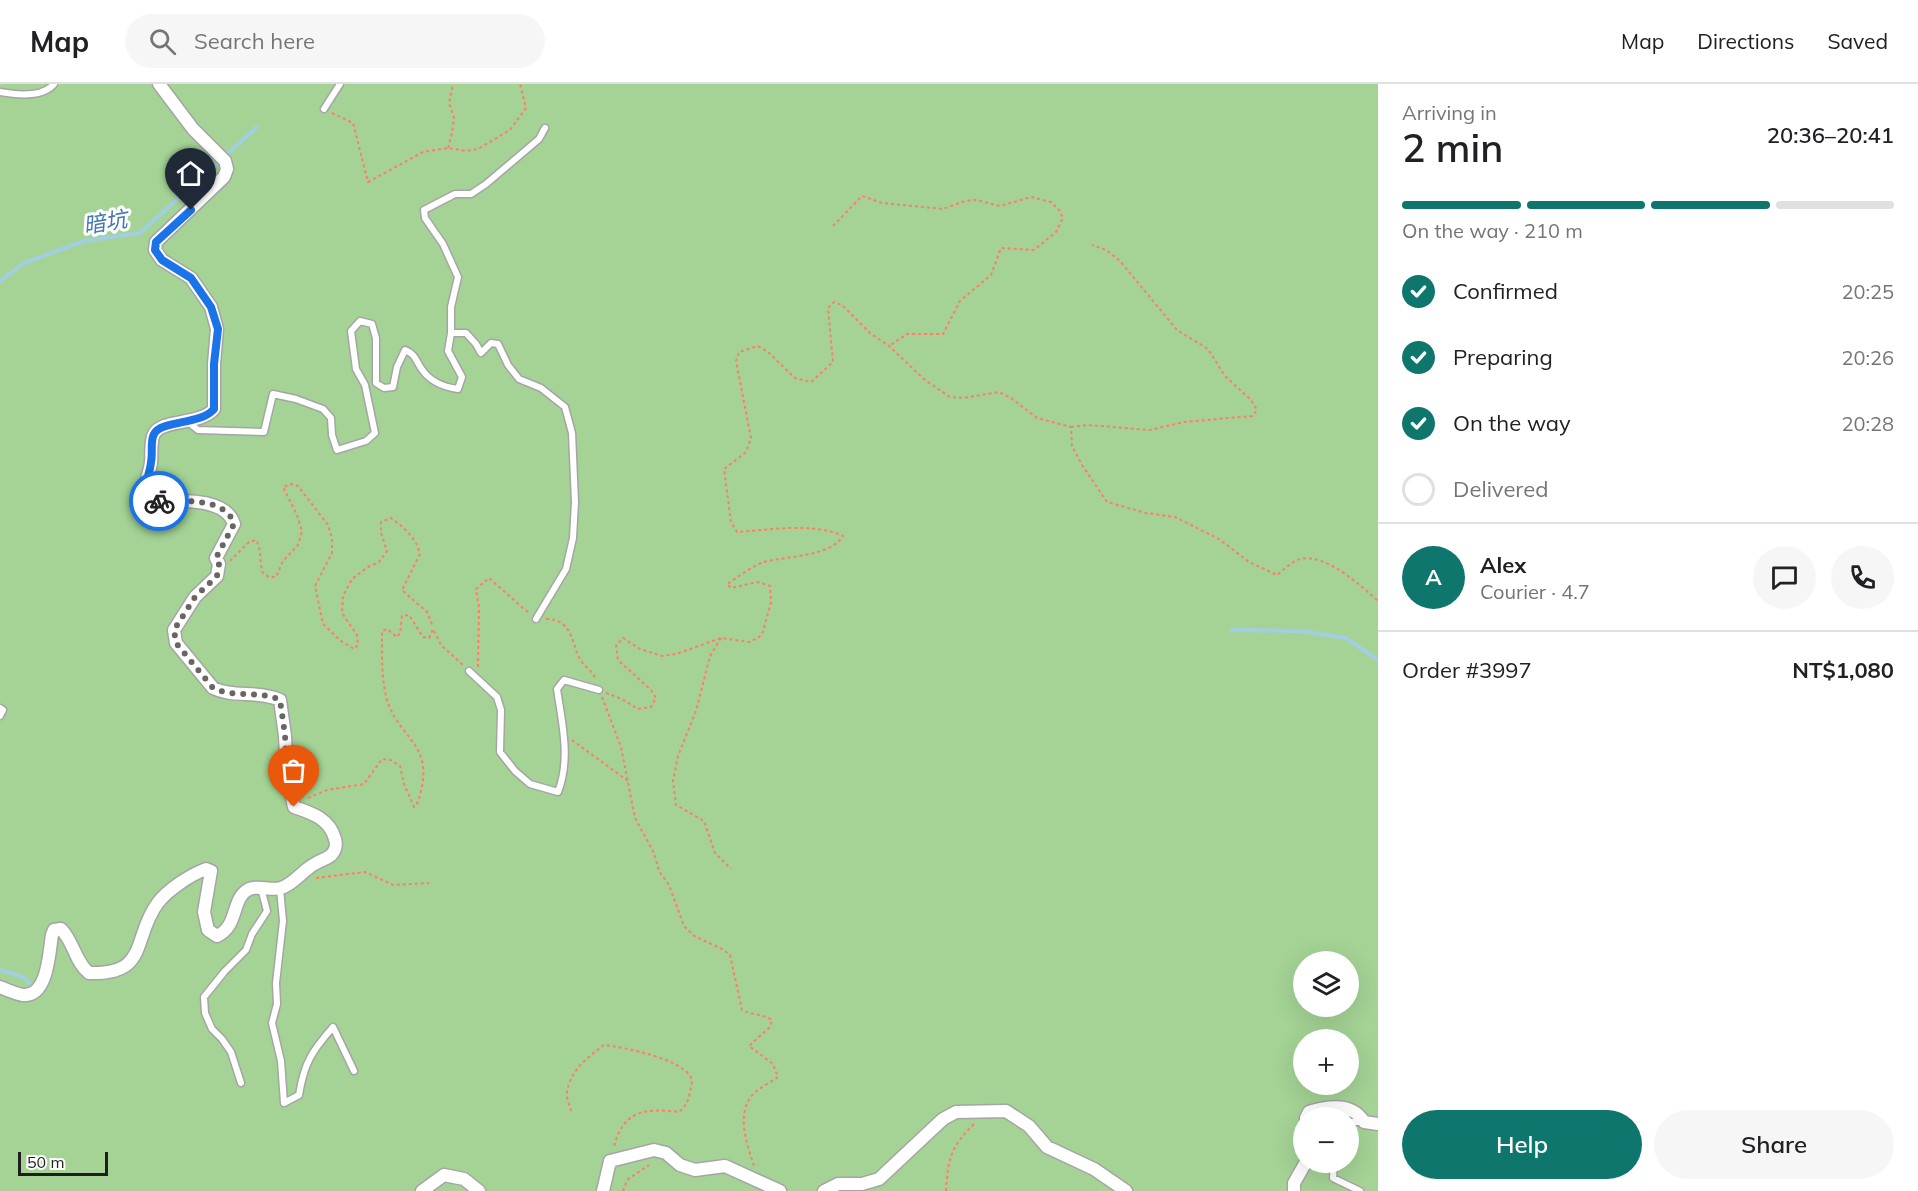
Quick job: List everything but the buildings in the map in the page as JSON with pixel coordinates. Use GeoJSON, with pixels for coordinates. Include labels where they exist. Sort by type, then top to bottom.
{"type":"FeatureCollection","features":[{"type":"Feature","properties":{"kind":"street"},"geometry":{"type":"LineString","coordinates":[[0,987],[24,995],[34,993],[43,985],[54,930],[61,929],[67,935],[81,967],[89,974],[112,972],[127,966],[135,956],[158,903],[190,875],[206,869],[211,871],[204,912],[208,930],[217,936],[224,933],[231,923],[241,895],[250,888],[280,889],[310,867],[332,855],[336,845],[333,831],[321,818],[294,807],[287,774],[280,700],[255,693],[221,692],[213,688],[176,643],[174,630],[195,597],[217,576],[219,564],[216,558],[234,524],[232,518],[224,510],[214,505],[149,500],[144,494],[144,484],[151,464],[153,434],[159,428],[188,422],[210,414],[214,409],[214,364],[218,329],[211,307],[191,278],[162,260],[155,250],[156,242],[224,177],[227,169],[225,161],[193,129],[159,84]]}},
{"type":"Feature","properties":{"kind":"street"},"geometry":{"type":"LineString","coordinates":[[824,1191],[838,1184],[862,1184],[879,1179],[943,1119],[956,1112],[988,1111],[1006,1111],[1029,1126],[1047,1147],[1094,1169],[1126,1191]]}},
{"type":"Feature","properties":{"kind":"street"},"geometry":{"type":"LineString","coordinates":[[1359,1114],[1364,1122],[1378,1124]]}},
{"type":"Feature","properties":{"kind":"street"},"geometry":{"type":"LineString","coordinates":[[603,1191],[610,1161],[654,1150],[666,1153],[680,1165],[695,1170],[725,1166],[780,1191]]}},
{"type":"Feature","properties":{"kind":"street"},"geometry":{"type":"LineString","coordinates":[[1294,1191],[1294,1183],[1300,1173]]}},
{"type":"Feature","properties":{"kind":"street"},"geometry":{"type":"LineString","coordinates":[[422,1191],[444,1175],[464,1179],[479,1191]]}},
{"type":"Feature","properties":{"kind":"lane"},"geometry":{"type":"LineString","coordinates":[[0,92],[35,93],[52,88],[54,84]]}},
{"type":"Feature","properties":{"kind":"lane"},"geometry":{"type":"LineString","coordinates":[[324,109],[340,84]]}},
{"type":"Feature","properties":{"kind":"lane"},"geometry":{"type":"LineString","coordinates":[[188,422],[198,430],[264,432],[273,394],[296,399],[323,409],[331,418],[332,435],[337,450],[366,441],[375,433],[364,385],[356,369],[351,332],[360,321],[372,324],[376,338],[376,383],[384,388],[393,387],[397,367],[405,350],[413,353],[425,374],[433,380],[445,387],[458,388],[462,377],[448,351],[451,307],[458,277],[443,244],[425,218],[424,210],[455,194],[471,194],[486,184],[539,139],[545,128]]}},
{"type":"Feature","properties":{"kind":"lane"},"geometry":{"type":"LineString","coordinates":[[451,333],[466,333],[481,353],[491,343],[498,344],[508,365],[519,380],[541,388],[565,407],[572,433],[575,502],[573,538],[566,569],[536,619]]}},
{"type":"Feature","properties":{"kind":"lane"},"geometry":{"type":"LineString","coordinates":[[469,671],[497,697],[501,710],[500,752],[515,771],[530,784],[558,792],[564,776],[564,734],[557,688],[564,680],[599,690]]}},
{"type":"Feature","properties":{"kind":"lane"},"geometry":{"type":"LineString","coordinates":[[0,708],[3,710],[0,716]]}},
{"type":"Feature","properties":{"kind":"lane"},"geometry":{"type":"LineString","coordinates":[[242,1083],[231,1052],[212,1029],[205,1013],[204,997],[225,970],[246,950],[252,934],[267,911],[261,888]]}},
{"type":"Feature","properties":{"kind":"lane"},"geometry":{"type":"LineString","coordinates":[[280,889],[284,921],[276,983],[277,1004],[272,1023],[281,1061],[284,1103],[299,1095],[303,1073],[312,1051],[333,1027],[354,1071]]}},
{"type":"Feature","properties":{"kind":"lane"},"geometry":{"type":"LineString","coordinates":[[1359,1122],[1364,1122]]}},
{"type":"Feature","properties":{"kind":"lane"},"geometry":{"type":"LineString","coordinates":[[1333,1173],[1333,1178],[1360,1191]]}},
{"type":"Feature","properties":{"kind":"path"},"geometry":{"type":"LineString","coordinates":[[448,148],[454,118],[448,104],[453,84]]}},
{"type":"Feature","properties":{"kind":"path"},"geometry":{"type":"LineString","coordinates":[[324,109],[352,123],[368,182],[423,152],[448,148],[466,151],[478,149],[510,130],[526,108],[520,84]]}},
{"type":"Feature","properties":{"kind":"path"},"geometry":{"type":"LineString","coordinates":[[833,226],[862,196],[882,203],[943,209],[965,201],[976,200],[1000,206],[1031,197],[1051,202],[1063,218],[1056,232],[1034,250],[1001,248],[991,275],[960,301],[943,334],[907,334],[890,346]]}},
{"type":"Feature","properties":{"kind":"path"},"geometry":{"type":"LineString","coordinates":[[599,690],[622,699],[638,709],[651,707],[656,698],[651,690],[618,660],[616,646],[623,638],[640,649],[662,656],[676,654],[721,638],[750,642],[762,635],[771,602],[770,586],[759,582],[731,588],[728,584],[762,563],[804,557],[839,543],[843,537],[832,531],[785,528],[737,532],[730,522],[724,470],[746,452],[751,438],[736,362],[738,352],[758,346],[768,352],[795,378],[811,382],[833,362],[828,308],[834,302],[842,305],[870,333],[890,346],[925,380],[950,398],[999,392],[1011,398],[1037,418],[1071,427],[1087,425],[1150,430],[1184,422],[1252,416],[1257,410],[1251,400],[1226,376],[1208,349],[1178,330],[1120,261],[1106,250],[1092,245]]}},
{"type":"Feature","properties":{"kind":"path"},"geometry":{"type":"LineString","coordinates":[[1071,427],[1072,446],[1107,502],[1146,513],[1175,517],[1219,539],[1249,562],[1276,575],[1300,559],[1315,560],[1334,567],[1378,601]]}},
{"type":"Feature","properties":{"kind":"path"},"geometry":{"type":"LineString","coordinates":[[219,564],[229,563],[249,542],[256,540],[260,545],[259,563],[262,573],[269,577],[276,577],[283,561],[298,545],[302,531],[283,487],[291,484],[298,486],[327,525],[333,538],[332,553],[315,586],[323,624],[354,649],[358,645],[357,636],[342,613],[343,596],[352,579],[379,562],[387,551],[381,533],[381,522],[391,518],[407,530],[418,546],[420,554],[402,590],[427,612],[441,645],[469,671]]}},
{"type":"Feature","properties":{"kind":"path"},"geometry":{"type":"LineString","coordinates":[[481,672],[478,667],[476,589],[489,578],[536,619],[551,619],[563,625],[571,633],[580,660],[593,674],[621,747],[635,818],[654,853],[659,871],[673,893],[684,926],[694,936],[730,955],[742,1010],[749,1014],[766,1016],[772,1020],[770,1027],[749,1046],[773,1065],[778,1077],[754,1094],[744,1110],[744,1126],[759,1180]]}},
{"type":"Feature","properties":{"kind":"path"},"geometry":{"type":"LineString","coordinates":[[294,807],[327,790],[364,784],[382,759],[391,760],[400,766],[404,784],[414,807],[418,804],[423,783],[423,766],[417,746],[393,716],[387,698],[382,664],[382,631],[387,629],[397,637],[400,633],[402,616],[409,615],[423,637],[429,638],[433,629]]}},
{"type":"Feature","properties":{"kind":"path"},"geometry":{"type":"LineString","coordinates":[[721,638],[710,656],[696,711],[678,756],[673,781],[676,805],[704,821],[715,853],[731,868]]}},
{"type":"Feature","properties":{"kind":"path"},"geometry":{"type":"LineString","coordinates":[[564,734],[628,781]]}},
{"type":"Feature","properties":{"kind":"path"},"geometry":{"type":"LineString","coordinates":[[312,879],[365,872],[393,885],[429,883]]}},
{"type":"Feature","properties":{"kind":"path"},"geometry":{"type":"LineString","coordinates":[[572,1111],[566,1094],[573,1073],[588,1056],[604,1045],[645,1054],[685,1070],[691,1078],[692,1085],[687,1104],[679,1112],[645,1111],[626,1120],[617,1133],[610,1161]]}},
{"type":"Feature","properties":{"kind":"path"},"geometry":{"type":"LineString","coordinates":[[946,1191],[947,1172],[953,1149],[961,1137],[988,1111]]}},
{"type":"Feature","properties":{"kind":"path"},"geometry":{"type":"LineString","coordinates":[[623,1191],[627,1180],[666,1153]]}},
{"type":"Feature","properties":{"kind":"green space"},"geometry":{"type":"Polygon","coordinates":[[[0,84],[1378,84],[1378,1191],[0,1191],[0,84]]]}},
{"type":"Feature","properties":{"kind":"waterway","name":"暗坑"},"geometry":{"type":"LineString","coordinates":[[0,281],[24,263],[84,241],[140,233],[257,127]]}},
{"type":"Feature","properties":{"kind":"waterway"},"geometry":{"type":"LineString","coordinates":[[1232,630],[1301,631],[1346,638],[1378,660]]}},
{"type":"Feature","properties":{"kind":"waterway"},"geometry":{"type":"LineString","coordinates":[[0,970],[23,977],[32,985]]}},
{"type":"Feature","properties":{"kind":"way so far"},"geometry":{"type":"LineString","coordinates":[[159,501],[214,505],[224,510],[232,518],[234,524],[216,558],[219,564],[217,576],[195,597],[174,630],[176,643],[213,688],[221,692],[272,696],[280,700],[287,774],[294,807]]}},
{"type":"Feature","properties":{"kind":"route"},"geometry":{"type":"LineString","coordinates":[[159,501],[149,500],[144,494],[144,484],[151,464],[153,434],[159,428],[188,422],[210,414],[214,409],[214,364],[218,329],[211,307],[191,278],[162,260],[155,250],[156,242],[191,210]]}}]}
